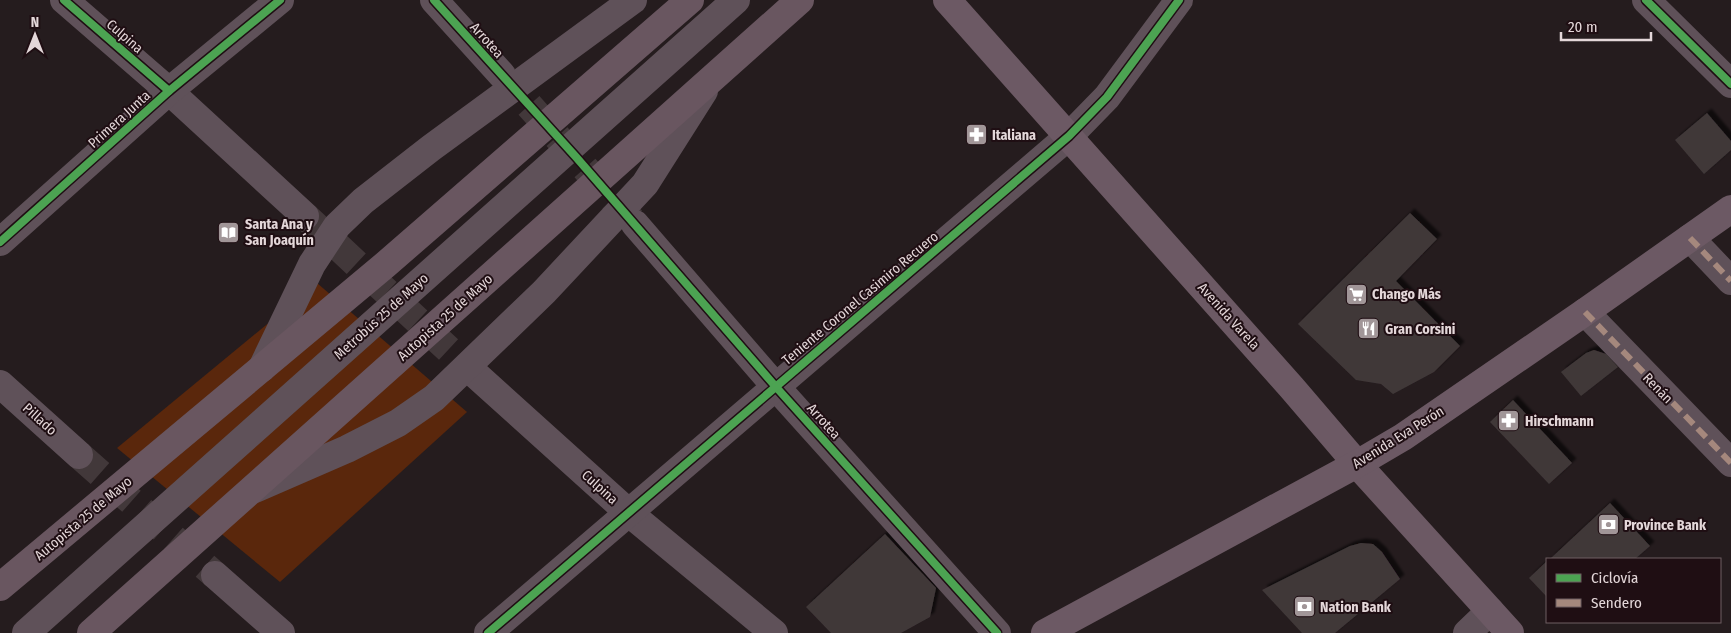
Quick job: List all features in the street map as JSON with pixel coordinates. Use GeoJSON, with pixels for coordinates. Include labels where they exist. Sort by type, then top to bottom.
{"type":"FeatureCollection","features":[{"type":"Feature","properties":{"kind":"highway","name":"Autopista 25 de Mayo"},"geometry":{"type":"LineString","coordinates":[[0,587],[385,265],[690,0]]}},
{"type":"Feature","properties":{"kind":"highway","name":"Autopista 25 de Mayo"},"geometry":{"type":"LineString","coordinates":[[91,633],[800,0]]}},
{"type":"Feature","properties":{"kind":"main road","name":"Avenida Varela"},"geometry":{"type":"LineString","coordinates":[[947,0],[1357,464],[1510,633]]}},
{"type":"Feature","properties":{"kind":"main road","name":"Avenida Eva Perón"},"geometry":{"type":"LineString","coordinates":[[1045,633],[1357,464],[1403,437],[1731,209]]}},
{"type":"Feature","properties":{"kind":"street","name":"Culpina"},"geometry":{"type":"LineString","coordinates":[[64,0],[170,91],[305,216]]}},
{"type":"Feature","properties":{"kind":"street","name":"Primera Junta"},"geometry":{"type":"LineString","coordinates":[[0,242],[170,91],[280,0]]}},
{"type":"Feature","properties":{"kind":"street","name":"Arrotea"},"geometry":{"type":"LineString","coordinates":[[434,0],[501,74]]}},
{"type":"Feature","properties":{"kind":"street"},"geometry":{"type":"LineString","coordinates":[[262,368],[312,264],[337,226],[363,201],[424,154],[633,0]]}},
{"type":"Feature","properties":{"kind":"street","name":"Metrobús 25 de Mayo"},"geometry":{"type":"LineString","coordinates":[[26,633],[736,0]]}},
{"type":"Feature","properties":{"kind":"street","name":"Teniente Coronel Casimiro Recuero"},"geometry":{"type":"LineString","coordinates":[[488,633],[1069,136],[1107,97],[1179,0]]}},
{"type":"Feature","properties":{"kind":"street"},"geometry":{"type":"LineString","coordinates":[[1646,0],[1731,84]]}},
{"type":"Feature","properties":{"kind":"street"},"geometry":{"type":"LineString","coordinates":[[249,492],[347,449],[398,423],[434,398],[544,292],[645,184],[711,79]]}},
{"type":"Feature","properties":{"kind":"street","name":"Arrotea"},"geometry":{"type":"LineString","coordinates":[[635,224],[776,386],[997,633]]}},
{"type":"Feature","properties":{"kind":"street"},"geometry":{"type":"LineString","coordinates":[[1690,238],[1731,281]]}},
{"type":"Feature","properties":{"kind":"street","name":"Renán"},"geometry":{"type":"LineString","coordinates":[[1585,312],[1731,463]]}},
{"type":"Feature","properties":{"kind":"street","name":"Culpina"},"geometry":{"type":"LineString","coordinates":[[476,375],[629,513],[774,633]]}},
{"type":"Feature","properties":{"kind":"street","name":"Pillado"},"geometry":{"type":"LineString","coordinates":[[0,384],[80,455]]}},
{"type":"Feature","properties":{"kind":"street"},"geometry":{"type":"LineString","coordinates":[[215,575],[280,633]]}},
{"type":"Feature","properties":{"kind":"street"},"geometry":{"type":"LineString","coordinates":[[1467,633],[1490,611]]}},
{"type":"Feature","properties":{"kind":"shaded area"},"geometry":{"type":"Polygon","coordinates":[[[317,283],[467,412],[280,582],[117,448],[317,283]]]}},
{"type":"Feature","properties":{"kind":"building"},"geometry":{"type":"Polygon","coordinates":[[[1707,113],[1731,141],[1731,150],[1704,174],[1675,140],[1707,113]]]}},
{"type":"Feature","properties":{"kind":"building"},"geometry":{"type":"Polygon","coordinates":[[[1410,213],[1437,239],[1396,281],[1460,346],[1434,372],[1393,394],[1381,384],[1356,380],[1298,324],[1410,213]]]}},
{"type":"Feature","properties":{"kind":"building"},"geometry":{"type":"Polygon","coordinates":[[[1594,350],[1606,354],[1618,367],[1581,396],[1561,372],[1586,353],[1594,350]]]}},
{"type":"Feature","properties":{"kind":"building"},"geometry":{"type":"Polygon","coordinates":[[[1513,400],[1572,463],[1549,484],[1490,422],[1513,400]]]}},
{"type":"Feature","properties":{"kind":"building","name":"Province Bank"},"geometry":{"type":"Polygon","coordinates":[[[1610,503],[1650,546],[1636,558],[1551,558],[1610,503]]]}},
{"type":"Feature","properties":{"kind":"building"},"geometry":{"type":"Polygon","coordinates":[[[885,534],[936,588],[930,617],[901,633],[831,633],[806,607],[885,534]]]}},
{"type":"Feature","properties":{"kind":"building"},"geometry":{"type":"Polygon","coordinates":[[[1361,543],[1373,544],[1382,552],[1400,579],[1335,633],[1302,633],[1262,590],[1350,546],[1361,543]]]}},
{"type":"Feature","properties":{"kind":"building"},"geometry":{"type":"Polygon","coordinates":[[[1546,562],[1546,596],[1529,578],[1546,562]]]}},
{"type":"Feature","properties":{"kind":"tunnel"},"geometry":{"type":"LineString","coordinates":[[501,74],[635,224]]}},
{"type":"Feature","properties":{"kind":"tunnel"},"geometry":{"type":"LineString","coordinates":[[305,216],[476,375]]}},
{"type":"Feature","properties":{"kind":"tunnel"},"geometry":{"type":"LineString","coordinates":[[79,455],[215,575]]}},
{"type":"Feature","properties":{"kind":"marked path"},"geometry":{"type":"LineString","coordinates":[[1690,238],[1731,281]]}},
{"type":"Feature","properties":{"kind":"marked path"},"geometry":{"type":"LineString","coordinates":[[1585,312],[1731,463]]}},
{"type":"Feature","properties":{"kind":"cycle path"},"geometry":{"type":"LineString","coordinates":[[64,0],[169,91]]}},
{"type":"Feature","properties":{"kind":"cycle path"},"geometry":{"type":"LineString","coordinates":[[0,242],[169,91],[280,0]]}},
{"type":"Feature","properties":{"kind":"cycle path"},"geometry":{"type":"LineString","coordinates":[[434,0],[576,157],[776,387],[997,633]]}},
{"type":"Feature","properties":{"kind":"cycle path"},"geometry":{"type":"LineString","coordinates":[[488,633],[1069,136],[1107,97],[1179,0]]}},
{"type":"Feature","properties":{"kind":"cycle path"},"geometry":{"type":"LineString","coordinates":[[1646,0],[1731,84]]}},
{"type":"Feature","properties":{"kind":"place","name":"Italiana"},"geometry":{"type":"Point","coordinates":[976,135]}},
{"type":"Feature","properties":{"kind":"place","name":"Santa Ana y San Joaquín"},"geometry":{"type":"Point","coordinates":[229,232]}},
{"type":"Feature","properties":{"kind":"place","name":"Chango Más"},"geometry":{"type":"Point","coordinates":[1356,294]}},
{"type":"Feature","properties":{"kind":"place","name":"Gran Corsini"},"geometry":{"type":"Point","coordinates":[1369,329]}},
{"type":"Feature","properties":{"kind":"place","name":"Hirschmann"},"geometry":{"type":"Point","coordinates":[1509,421]}},
{"type":"Feature","properties":{"kind":"place","name":"Province Bank"},"geometry":{"type":"Point","coordinates":[1608,525]}},
{"type":"Feature","properties":{"kind":"place","name":"Nation Bank"},"geometry":{"type":"Point","coordinates":[1304,607]}}]}
